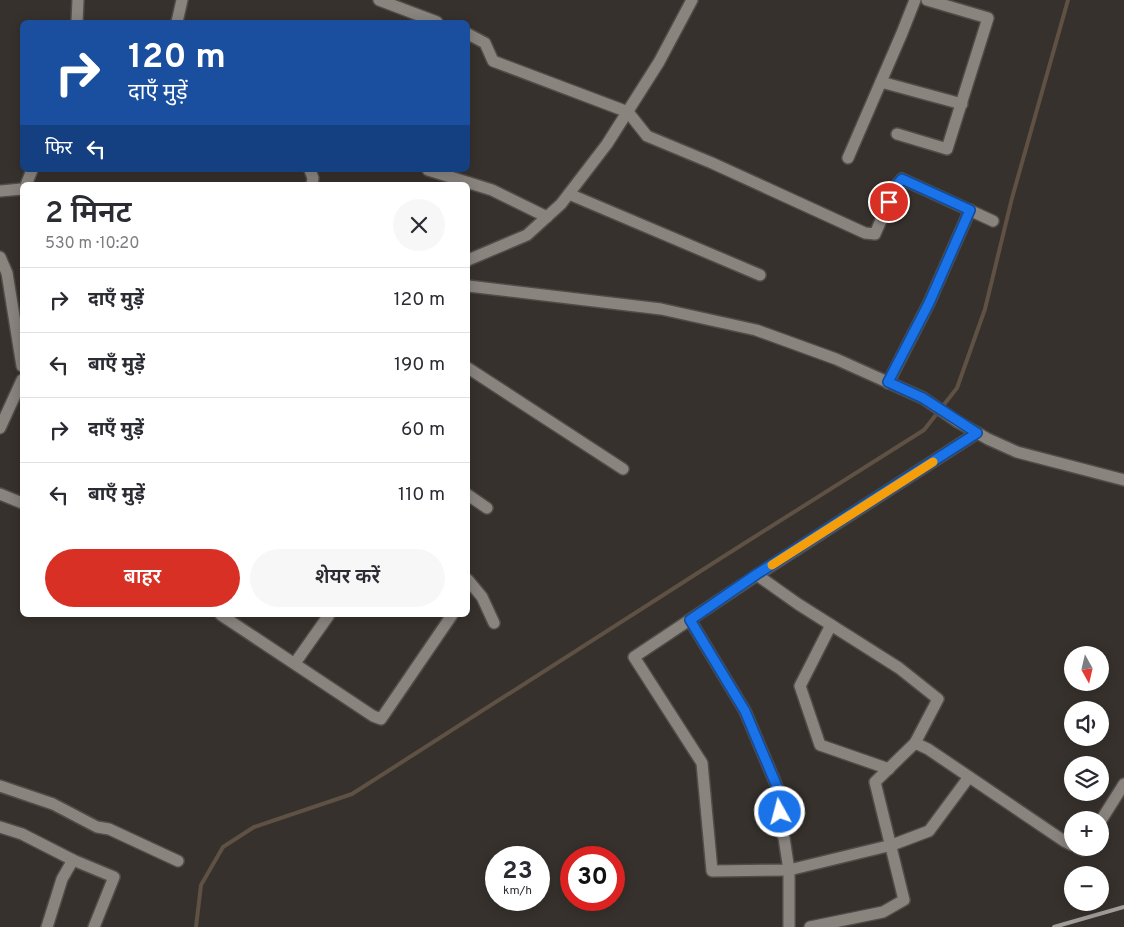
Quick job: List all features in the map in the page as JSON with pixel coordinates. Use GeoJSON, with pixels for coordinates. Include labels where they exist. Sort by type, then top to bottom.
{"type":"FeatureCollection","features":[{"type":"Feature","properties":{"kind":"street"},"geometry":{"type":"LineString","coordinates":[[77,20],[78,0]]}},
{"type":"Feature","properties":{"kind":"street"},"geometry":{"type":"LineString","coordinates":[[177,20],[182,0]]}},
{"type":"Feature","properties":{"kind":"street"},"geometry":{"type":"LineString","coordinates":[[379,0],[432,20]]}},
{"type":"Feature","properties":{"kind":"street"},"geometry":{"type":"LineString","coordinates":[[470,259],[527,235],[561,204],[608,144],[659,62],[692,0]]}},
{"type":"Feature","properties":{"kind":"street"},"geometry":{"type":"LineString","coordinates":[[848,158],[915,0]]}},
{"type":"Feature","properties":{"kind":"street"},"geometry":{"type":"LineString","coordinates":[[897,134],[947,149],[988,18],[927,0]]}},
{"type":"Feature","properties":{"kind":"street"},"geometry":{"type":"LineString","coordinates":[[470,35],[484,43],[493,61],[628,112],[647,136],[712,163],[866,233],[875,234],[896,186],[902,179],[993,220]]}},
{"type":"Feature","properties":{"kind":"street"},"geometry":{"type":"LineString","coordinates":[[881,82],[962,104]]}},
{"type":"Feature","properties":{"kind":"street"},"geometry":{"type":"LineString","coordinates":[[434,172],[466,182]]}},
{"type":"Feature","properties":{"kind":"street"},"geometry":{"type":"LineString","coordinates":[[470,183],[492,190],[547,217]]}},
{"type":"Feature","properties":{"kind":"street"},"geometry":{"type":"LineString","coordinates":[[0,191],[20,189]]}},
{"type":"Feature","properties":{"kind":"street"},"geometry":{"type":"LineString","coordinates":[[569,194],[760,275]]}},
{"type":"Feature","properties":{"kind":"street"},"geometry":{"type":"LineString","coordinates":[[888,382],[929,303],[970,210]]}},
{"type":"Feature","properties":{"kind":"street"},"geometry":{"type":"LineString","coordinates":[[0,256],[6,273],[20,354]]}},
{"type":"Feature","properties":{"kind":"street"},"geometry":{"type":"LineString","coordinates":[[470,286],[660,309],[756,330],[836,359],[923,398],[977,433],[1017,452],[1124,480]]}},
{"type":"Feature","properties":{"kind":"street"},"geometry":{"type":"LineString","coordinates":[[470,369],[623,469]]}},
{"type":"Feature","properties":{"kind":"street"},"geometry":{"type":"LineString","coordinates":[[0,428],[20,384]]}},
{"type":"Feature","properties":{"kind":"street"},"geometry":{"type":"LineString","coordinates":[[969,777],[929,831],[892,845],[789,870],[712,871],[702,762],[634,657],[757,574],[977,433]]}},
{"type":"Feature","properties":{"kind":"street"},"geometry":{"type":"LineString","coordinates":[[0,494],[20,502]]}},
{"type":"Feature","properties":{"kind":"street"},"geometry":{"type":"LineString","coordinates":[[470,496],[487,508]]}},
{"type":"Feature","properties":{"kind":"street"},"geometry":{"type":"LineString","coordinates":[[757,574],[798,604],[899,668],[938,699],[915,743],[875,782],[904,900],[883,912],[810,927]]}},
{"type":"Feature","properties":{"kind":"street"},"geometry":{"type":"LineString","coordinates":[[470,587],[482,597],[494,623]]}},
{"type":"Feature","properties":{"kind":"street"},"geometry":{"type":"LineString","coordinates":[[224,617],[373,716],[381,719],[451,617]]}},
{"type":"Feature","properties":{"kind":"street"},"geometry":{"type":"LineString","coordinates":[[295,663],[328,617]]}},
{"type":"Feature","properties":{"kind":"street"},"geometry":{"type":"LineString","coordinates":[[690,620],[745,711],[783,801],[780,812],[789,870],[789,927]]}},
{"type":"Feature","properties":{"kind":"street"},"geometry":{"type":"LineString","coordinates":[[831,625],[800,686],[820,745],[889,769]]}},
{"type":"Feature","properties":{"kind":"street"},"geometry":{"type":"LineString","coordinates":[[915,743],[928,749],[1064,842]]}},
{"type":"Feature","properties":{"kind":"street"},"geometry":{"type":"LineString","coordinates":[[1107,811],[1124,784]]}},
{"type":"Feature","properties":{"kind":"street"},"geometry":{"type":"LineString","coordinates":[[0,786],[53,804],[97,827],[109,829],[178,861]]}},
{"type":"Feature","properties":{"kind":"street"},"geometry":{"type":"LineString","coordinates":[[0,827],[22,834],[74,860],[114,877],[94,927]]}},
{"type":"Feature","properties":{"kind":"street"},"geometry":{"type":"LineString","coordinates":[[47,927],[62,879],[74,860]]}},
{"type":"Feature","properties":{"kind":"waterway"},"geometry":{"type":"LineString","coordinates":[[196,927],[201,885],[223,847],[254,827],[352,794],[924,430],[957,388],[985,309],[1012,198],[1068,0]]}},
{"type":"Feature","properties":{"kind":"railway"},"geometry":{"type":"LineString","coordinates":[[1054,927],[1124,907]]}},
{"type":"Feature","properties":{"kind":"slow traffic"},"geometry":{"type":"LineString","coordinates":[[772,565],[933,462]]}},
{"type":"Feature","properties":{"kind":"route"},"geometry":{"type":"LineString","coordinates":[[780,812],[783,801],[745,711],[690,620],[757,574],[977,433],[923,398],[888,382],[929,303],[970,210],[902,179],[896,186],[889,202]]}}]}
